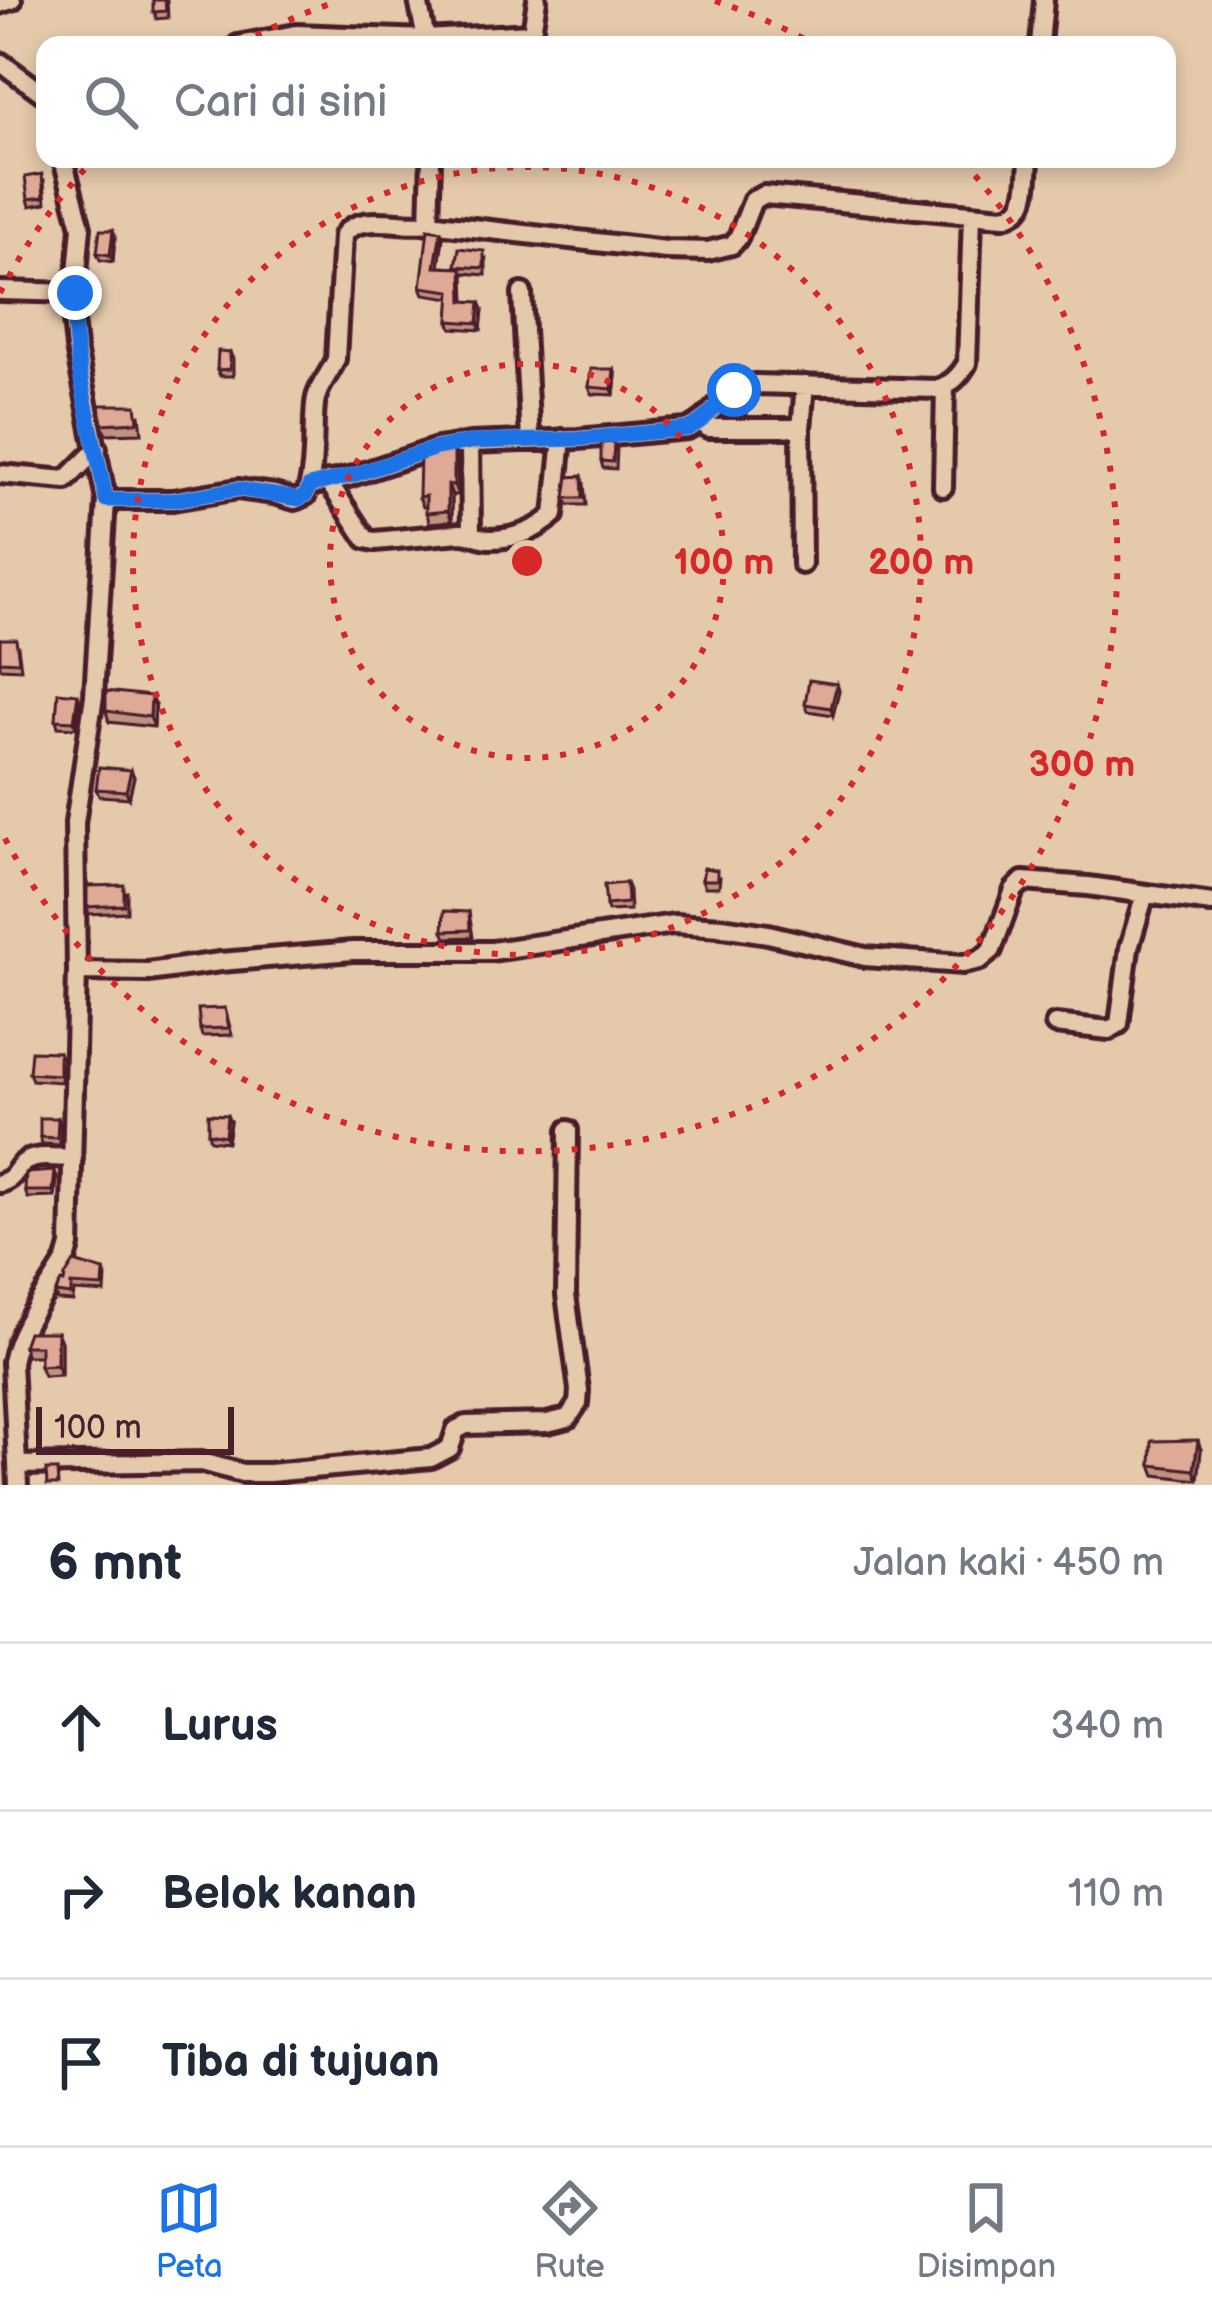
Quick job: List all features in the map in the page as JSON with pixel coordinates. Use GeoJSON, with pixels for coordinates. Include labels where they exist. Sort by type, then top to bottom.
{"type":"FeatureCollection","features":[{"type":"Feature","properties":{"kind":"street"},"geometry":{"type":"LineString","coordinates":[[0,4],[12,0]]}},
{"type":"Feature","properties":{"kind":"street"},"geometry":{"type":"LineString","coordinates":[[418,0],[426,36]]}},
{"type":"Feature","properties":{"kind":"street"},"geometry":{"type":"LineString","coordinates":[[531,36],[537,0]]}},
{"type":"Feature","properties":{"kind":"street"},"geometry":{"type":"LineString","coordinates":[[1041,36],[1044,0]]}},
{"type":"Feature","properties":{"kind":"street"},"geometry":{"type":"LineString","coordinates":[[277,36],[329,36]]}},
{"type":"Feature","properties":{"kind":"street"},"geometry":{"type":"LineString","coordinates":[[0,62],[36,88]]}},
{"type":"Feature","properties":{"kind":"street"},"geometry":{"type":"LineString","coordinates":[[18,1485],[12,1362],[20,1333],[70,1246],[77,971],[75,823],[94,696],[106,500],[76,348],[73,319],[81,227],[65,168]]}},
{"type":"Feature","properties":{"kind":"street"},"geometry":{"type":"LineString","coordinates":[[429,223],[431,168]]}},
{"type":"Feature","properties":{"kind":"street"},"geometry":{"type":"LineString","coordinates":[[106,500],[173,500],[238,489],[299,499],[306,495],[314,459],[315,404],[336,359],[346,231],[359,222],[429,223],[708,251],[739,238],[753,200],[759,196],[1003,218],[1018,212],[1026,198],[1028,168]]}},
{"type":"Feature","properties":{"kind":"street"},"geometry":{"type":"LineString","coordinates":[[309,486],[470,442],[687,429],[702,422],[722,398],[742,386],[945,386],[967,363],[972,214]]}},
{"type":"Feature","properties":{"kind":"street"},"geometry":{"type":"LineString","coordinates":[[0,291],[75,293]]}},
{"type":"Feature","properties":{"kind":"street"},"geometry":{"type":"LineString","coordinates":[[522,293],[530,440]]}},
{"type":"Feature","properties":{"kind":"street"},"geometry":{"type":"LineString","coordinates":[[802,564],[801,428],[806,386]]}},
{"type":"Feature","properties":{"kind":"street"},"geometry":{"type":"LineString","coordinates":[[943,487],[945,386]]}},
{"type":"Feature","properties":{"kind":"street"},"geometry":{"type":"LineString","coordinates":[[702,422],[708,428],[801,428]]}},
{"type":"Feature","properties":{"kind":"street"},"geometry":{"type":"LineString","coordinates":[[328,482],[366,539],[521,535],[554,515],[562,439]]}},
{"type":"Feature","properties":{"kind":"street"},"geometry":{"type":"LineString","coordinates":[[470,442],[471,533]]}},
{"type":"Feature","properties":{"kind":"street"},"geometry":{"type":"LineString","coordinates":[[0,474],[66,481],[98,449]]}},
{"type":"Feature","properties":{"kind":"street"},"geometry":{"type":"LineString","coordinates":[[77,971],[148,972],[353,951],[492,951],[674,924],[768,934],[865,957],[963,964],[980,960],[992,950],[1014,890],[1023,881],[1212,903]]}},
{"type":"Feature","properties":{"kind":"street"},"geometry":{"type":"LineString","coordinates":[[1055,1024],[1108,1030],[1119,1024],[1130,948],[1145,894]]}},
{"type":"Feature","properties":{"kind":"street"},"geometry":{"type":"LineString","coordinates":[[18,1465],[202,1462],[269,1473],[431,1458],[450,1448],[455,1430],[466,1425],[568,1418],[578,1403],[579,1390],[566,1294],[568,1130]]}},
{"type":"Feature","properties":{"kind":"street"},"geometry":{"type":"LineString","coordinates":[[0,1183],[11,1180],[29,1160],[73,1158]]}},
{"type":"Feature","properties":{"kind":"building"},"geometry":{"type":"Polygon","coordinates":[[[153,0],[165,0],[166,11],[153,12],[153,0]]]}},
{"type":"Feature","properties":{"kind":"building"},"geometry":{"type":"Polygon","coordinates":[[[42,174],[44,197],[28,199],[25,177],[42,174]]]}},
{"type":"Feature","properties":{"kind":"building"},"geometry":{"type":"Polygon","coordinates":[[[428,229],[441,231],[435,267],[462,268],[463,301],[480,302],[478,323],[449,321],[451,291],[421,287],[428,229]]]}},
{"type":"Feature","properties":{"kind":"building"},"geometry":{"type":"Polygon","coordinates":[[[100,230],[113,230],[110,255],[97,253],[100,230]]]}},
{"type":"Feature","properties":{"kind":"building"},"geometry":{"type":"Polygon","coordinates":[[[459,248],[484,251],[484,268],[456,266],[459,248]]]}},
{"type":"Feature","properties":{"kind":"building"},"geometry":{"type":"Polygon","coordinates":[[[218,351],[230,352],[230,369],[217,370],[218,351]]]}},
{"type":"Feature","properties":{"kind":"building"},"geometry":{"type":"Polygon","coordinates":[[[591,369],[614,369],[612,389],[589,387],[591,369]]]}},
{"type":"Feature","properties":{"kind":"building"},"geometry":{"type":"Polygon","coordinates":[[[744,396],[744,410],[724,410],[738,397],[744,396]]]}},
{"type":"Feature","properties":{"kind":"building"},"geometry":{"type":"Polygon","coordinates":[[[99,405],[136,405],[138,422],[102,424],[99,405]]]}},
{"type":"Feature","properties":{"kind":"building"},"geometry":{"type":"Polygon","coordinates":[[[614,442],[613,462],[601,461],[601,443],[614,442]]]}},
{"type":"Feature","properties":{"kind":"building"},"geometry":{"type":"Polygon","coordinates":[[[454,448],[448,511],[426,513],[426,496],[419,497],[420,455],[454,448]]]}},
{"type":"Feature","properties":{"kind":"building"},"geometry":{"type":"Polygon","coordinates":[[[582,476],[583,498],[565,498],[568,477],[582,476]]]}},
{"type":"Feature","properties":{"kind":"building"},"geometry":{"type":"Polygon","coordinates":[[[0,639],[16,639],[19,662],[0,661],[0,639]]]}},
{"type":"Feature","properties":{"kind":"building"},"geometry":{"type":"Polygon","coordinates":[[[809,680],[837,684],[831,708],[805,704],[809,680]]]}},
{"type":"Feature","properties":{"kind":"building"},"geometry":{"type":"Polygon","coordinates":[[[106,691],[151,696],[150,717],[106,711],[106,691]]]}},
{"type":"Feature","properties":{"kind":"building"},"geometry":{"type":"Polygon","coordinates":[[[58,692],[78,694],[74,721],[56,720],[58,692]]]}},
{"type":"Feature","properties":{"kind":"building"},"geometry":{"type":"Polygon","coordinates":[[[99,767],[131,770],[126,791],[96,789],[99,767]]]}},
{"type":"Feature","properties":{"kind":"building"},"geometry":{"type":"Polygon","coordinates":[[[704,868],[717,870],[717,880],[702,880],[704,868]]]}},
{"type":"Feature","properties":{"kind":"building"},"geometry":{"type":"Polygon","coordinates":[[[626,883],[627,903],[606,905],[604,885],[626,883]]]}},
{"type":"Feature","properties":{"kind":"building"},"geometry":{"type":"Polygon","coordinates":[[[124,885],[124,905],[87,907],[87,886],[124,885]]]}},
{"type":"Feature","properties":{"kind":"building"},"geometry":{"type":"Polygon","coordinates":[[[444,911],[469,912],[470,930],[443,931],[444,911]]]}},
{"type":"Feature","properties":{"kind":"building"},"geometry":{"type":"Polygon","coordinates":[[[225,1008],[229,1028],[200,1029],[198,1009],[225,1008]]]}},
{"type":"Feature","properties":{"kind":"building"},"geometry":{"type":"Polygon","coordinates":[[[31,1051],[59,1052],[59,1075],[29,1073],[31,1051]]]}},
{"type":"Feature","properties":{"kind":"building"},"geometry":{"type":"Polygon","coordinates":[[[208,1114],[227,1115],[225,1136],[208,1133],[208,1114]]]}},
{"type":"Feature","properties":{"kind":"building"},"geometry":{"type":"Polygon","coordinates":[[[40,1118],[58,1118],[57,1138],[40,1137],[40,1118]]]}},
{"type":"Feature","properties":{"kind":"building"},"geometry":{"type":"Polygon","coordinates":[[[55,1171],[53,1191],[25,1191],[26,1173],[55,1171]]]}},
{"type":"Feature","properties":{"kind":"building"},"geometry":{"type":"Polygon","coordinates":[[[74,1262],[104,1271],[103,1287],[71,1285],[71,1295],[55,1293],[74,1262]]]}},
{"type":"Feature","properties":{"kind":"building"},"geometry":{"type":"Polygon","coordinates":[[[28,1332],[57,1332],[57,1365],[40,1366],[40,1346],[23,1346],[28,1332]]]}},
{"type":"Feature","properties":{"kind":"building"},"geometry":{"type":"Polygon","coordinates":[[[1198,1440],[1194,1470],[1151,1465],[1152,1441],[1198,1440]]]}},
{"type":"Feature","properties":{"kind":"building"},"geometry":{"type":"Polygon","coordinates":[[[46,1470],[57,1470],[58,1485],[47,1485],[46,1470]]]}},
{"type":"Feature","properties":{"kind":"route"},"geometry":{"type":"LineString","coordinates":[[75,293],[76,348],[106,500],[173,500],[238,489],[295,500],[306,495],[309,486],[436,448],[687,429],[699,424],[734,390]]}}]}
